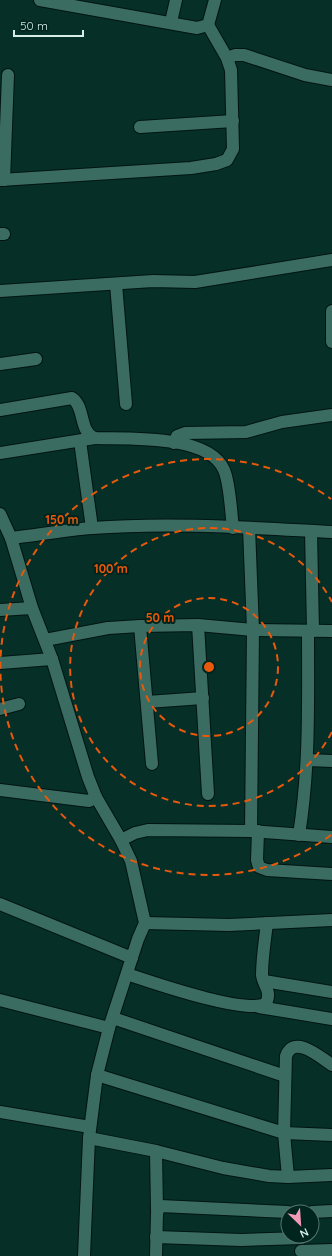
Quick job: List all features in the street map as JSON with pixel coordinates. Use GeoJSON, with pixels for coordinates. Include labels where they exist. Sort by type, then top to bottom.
{"type":"FeatureCollection","features":[{"type":"Feature","properties":{"kind":"street"},"geometry":{"type":"LineString","coordinates":[[40,0],[100,5],[197,28],[208,25]]}},
{"type":"Feature","properties":{"kind":"street"},"geometry":{"type":"LineString","coordinates":[[171,22],[176,0]]}},
{"type":"Feature","properties":{"kind":"street"},"geometry":{"type":"LineString","coordinates":[[8,74],[2,180],[191,168],[222,163],[232,156],[233,149],[232,81],[227,58],[208,25],[215,0]]}},
{"type":"Feature","properties":{"kind":"street"},"geometry":{"type":"LineString","coordinates":[[227,58],[235,55],[244,55],[305,75],[332,80]]}},
{"type":"Feature","properties":{"kind":"street"},"geometry":{"type":"LineString","coordinates":[[140,127],[233,121]]}},
{"type":"Feature","properties":{"kind":"street"},"geometry":{"type":"LineString","coordinates":[[0,290],[153,281],[195,282],[332,260]]}},
{"type":"Feature","properties":{"kind":"street"},"geometry":{"type":"LineString","coordinates":[[116,284],[126,404]]}},
{"type":"Feature","properties":{"kind":"street"},"geometry":{"type":"LineString","coordinates":[[332,311],[332,342]]}},
{"type":"Feature","properties":{"kind":"street"},"geometry":{"type":"LineString","coordinates":[[0,364],[36,359]]}},
{"type":"Feature","properties":{"kind":"street"},"geometry":{"type":"LineString","coordinates":[[0,410],[72,398],[76,403],[87,433],[95,438]]}},
{"type":"Feature","properties":{"kind":"street"},"geometry":{"type":"LineString","coordinates":[[174,443],[177,436],[185,433],[246,432],[282,422],[332,415]]}},
{"type":"Feature","properties":{"kind":"street"},"geometry":{"type":"LineString","coordinates":[[0,453],[95,438],[174,443],[202,449],[213,456],[220,463],[225,472],[233,528]]}},
{"type":"Feature","properties":{"kind":"street"},"geometry":{"type":"LineString","coordinates":[[80,441],[92,528]]}},
{"type":"Feature","properties":{"kind":"street"},"geometry":{"type":"LineString","coordinates":[[0,514],[32,608],[52,659],[96,797],[121,840],[131,861],[145,923],[111,1023],[97,1076],[90,1132],[84,1256]]}},
{"type":"Feature","properties":{"kind":"street"},"geometry":{"type":"LineString","coordinates":[[6,532],[146,526],[249,528],[332,532]]}},
{"type":"Feature","properties":{"kind":"street"},"geometry":{"type":"LineString","coordinates":[[249,528],[253,630],[254,831],[257,860],[259,868],[267,870],[332,874]]}},
{"type":"Feature","properties":{"kind":"street"},"geometry":{"type":"LineString","coordinates":[[299,835],[306,795],[308,760],[311,531]]}},
{"type":"Feature","properties":{"kind":"street"},"geometry":{"type":"LineString","coordinates":[[0,610],[32,608]]}},
{"type":"Feature","properties":{"kind":"street"},"geometry":{"type":"LineString","coordinates":[[198,625],[208,794]]}},
{"type":"Feature","properties":{"kind":"street"},"geometry":{"type":"LineString","coordinates":[[45,640],[108,628],[140,626],[198,625],[253,630],[332,631]]}},
{"type":"Feature","properties":{"kind":"street"},"geometry":{"type":"LineString","coordinates":[[140,626],[152,764]]}},
{"type":"Feature","properties":{"kind":"street"},"geometry":{"type":"LineString","coordinates":[[0,663],[52,659]]}},
{"type":"Feature","properties":{"kind":"street"},"geometry":{"type":"LineString","coordinates":[[147,702],[202,698]]}},
{"type":"Feature","properties":{"kind":"street"},"geometry":{"type":"LineString","coordinates":[[0,709],[19,704]]}},
{"type":"Feature","properties":{"kind":"street"},"geometry":{"type":"LineString","coordinates":[[308,760],[332,760]]}},
{"type":"Feature","properties":{"kind":"street"},"geometry":{"type":"LineString","coordinates":[[0,790],[89,801],[96,797]]}},
{"type":"Feature","properties":{"kind":"street"},"geometry":{"type":"LineString","coordinates":[[121,840],[135,833],[148,830],[254,831],[332,837]]}},
{"type":"Feature","properties":{"kind":"street"},"geometry":{"type":"LineString","coordinates":[[0,904],[132,958]]}},
{"type":"Feature","properties":{"kind":"street"},"geometry":{"type":"LineString","coordinates":[[145,923],[229,925],[332,920]]}},
{"type":"Feature","properties":{"kind":"street"},"geometry":{"type":"LineString","coordinates":[[259,1007],[267,1002],[269,993],[262,974],[267,923]]}},
{"type":"Feature","properties":{"kind":"street"},"geometry":{"type":"LineString","coordinates":[[127,974],[201,998],[332,1019]]}},
{"type":"Feature","properties":{"kind":"street"},"geometry":{"type":"LineString","coordinates":[[264,980],[332,992]]}},
{"type":"Feature","properties":{"kind":"street"},"geometry":{"type":"LineString","coordinates":[[0,1000],[111,1023],[285,1076]]}},
{"type":"Feature","properties":{"kind":"street"},"geometry":{"type":"LineString","coordinates":[[288,1177],[284,1133],[285,1076],[286,1056],[288,1050],[296,1046],[302,1047],[332,1065]]}},
{"type":"Feature","properties":{"kind":"street"},"geometry":{"type":"LineString","coordinates":[[97,1076],[284,1133],[332,1135]]}},
{"type":"Feature","properties":{"kind":"street"},"geometry":{"type":"LineString","coordinates":[[0,1112],[90,1132],[223,1168],[288,1177],[332,1175]]}},
{"type":"Feature","properties":{"kind":"street"},"geometry":{"type":"LineString","coordinates":[[156,1151],[156,1256]]}},
{"type":"Feature","properties":{"kind":"street"},"geometry":{"type":"LineString","coordinates":[[157,1210],[164,1206],[280,1212]]}},
{"type":"Feature","properties":{"kind":"street"},"geometry":{"type":"LineString","coordinates":[[320,1212],[332,1212]]}},
{"type":"Feature","properties":{"kind":"street"},"geometry":{"type":"LineString","coordinates":[[156,1237],[242,1240],[280,1238]]}},
{"type":"Feature","properties":{"kind":"street"},"geometry":{"type":"LineString","coordinates":[[301,1254],[332,1250]]}}]}
